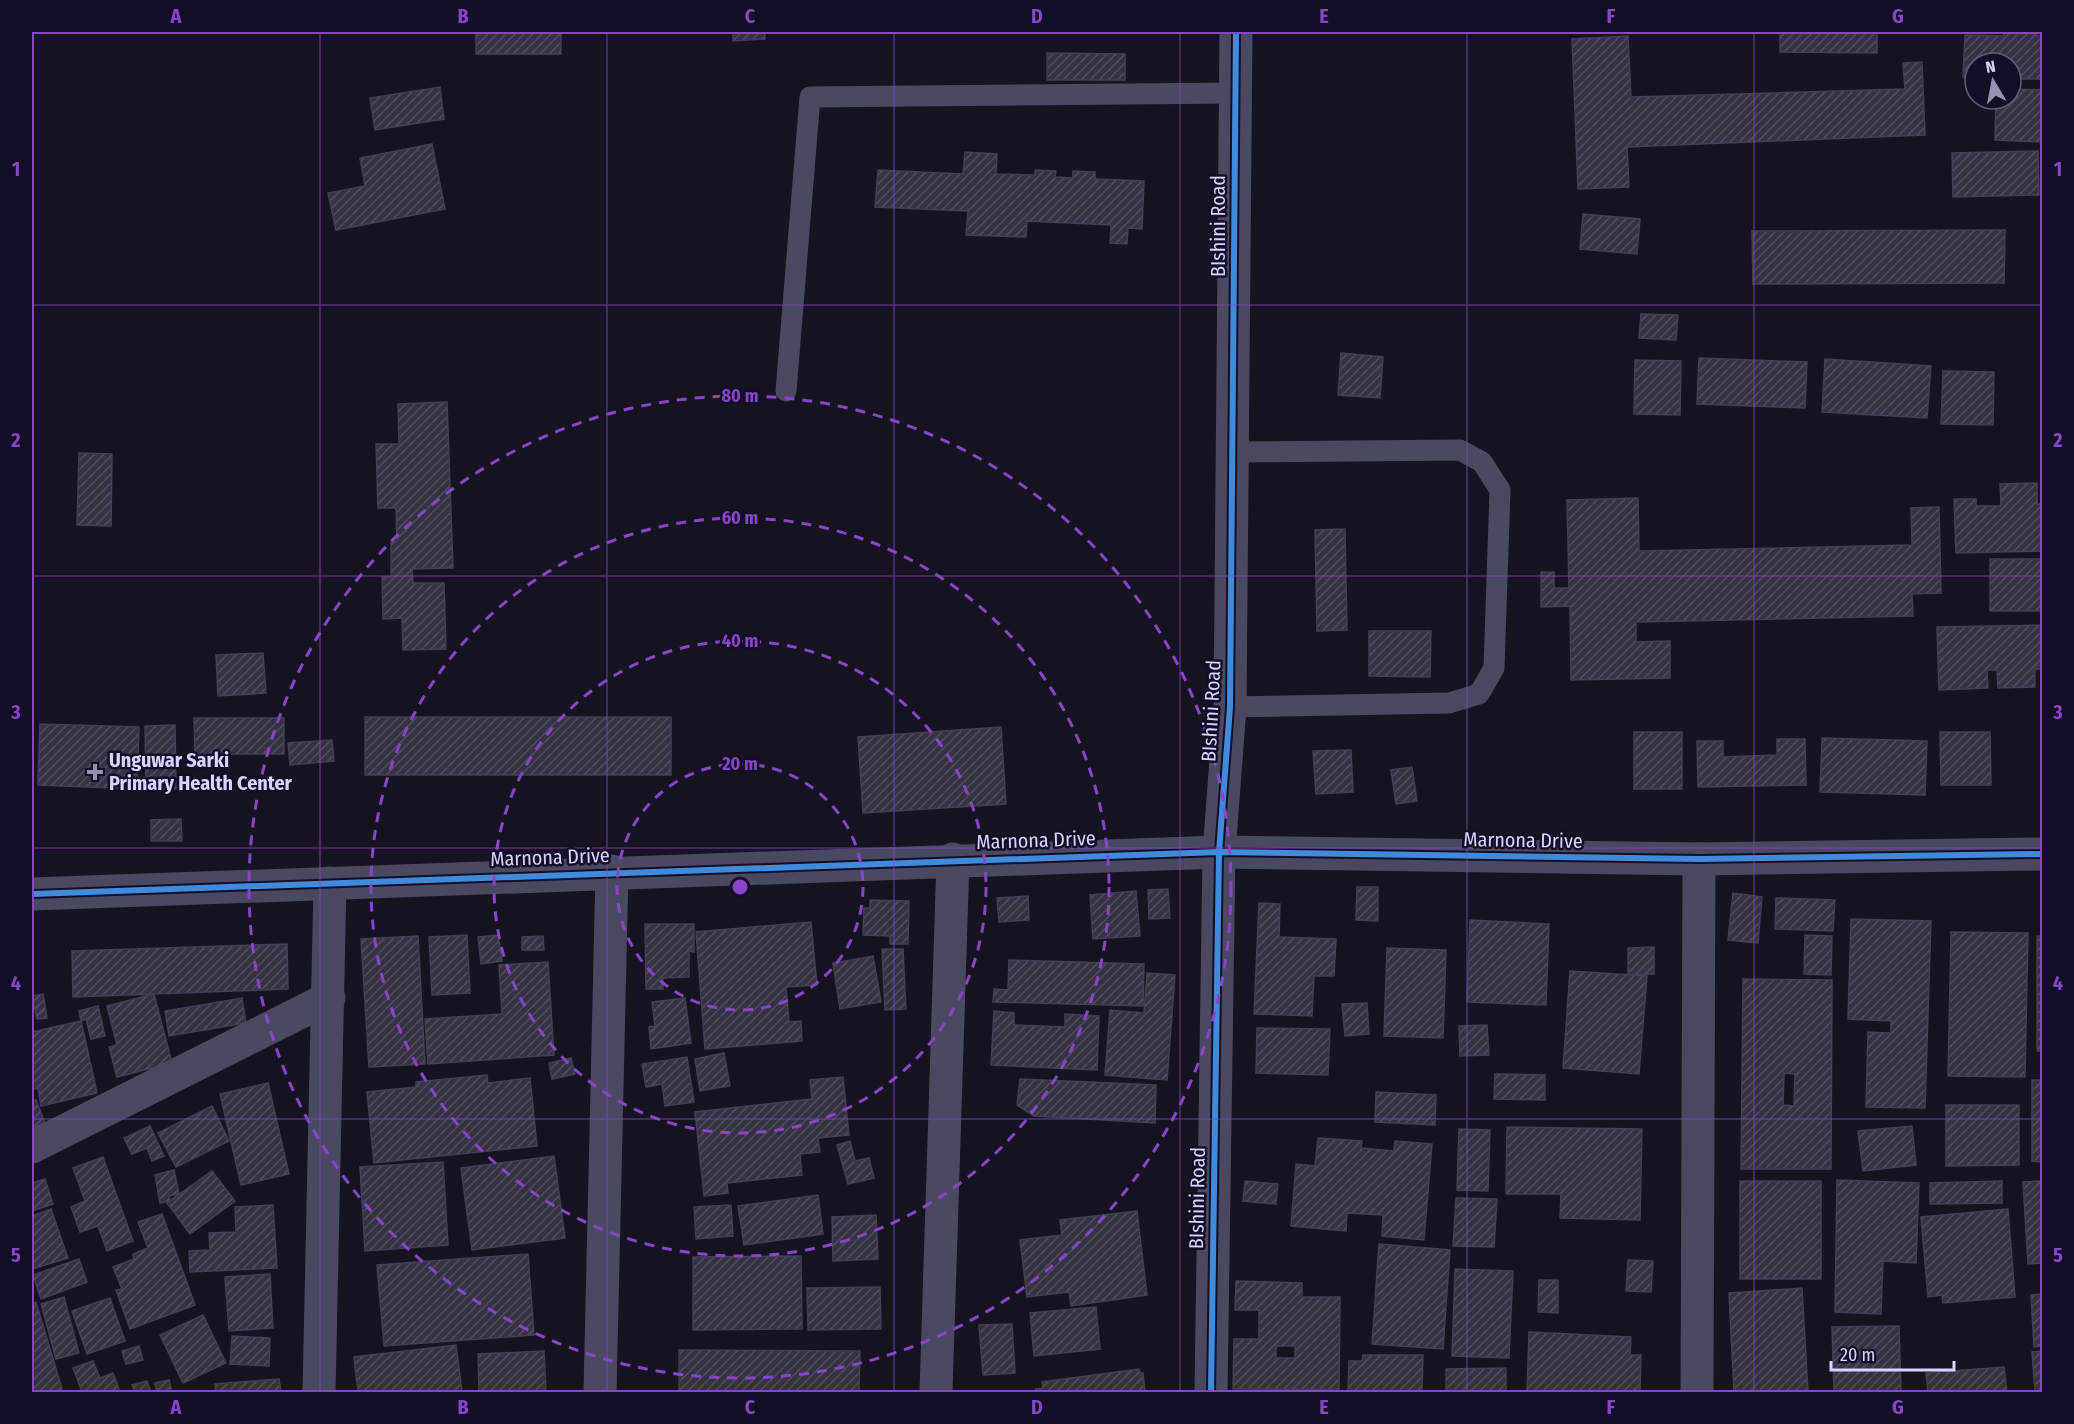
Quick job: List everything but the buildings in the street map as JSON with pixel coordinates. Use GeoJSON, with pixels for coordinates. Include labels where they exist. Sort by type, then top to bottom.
{"type":"FeatureCollection","features":[{"type":"Feature","properties":{"kind":"street","name":"BIshini Road"},"geometry":{"type":"LineString","coordinates":[[1210,1392],[1219,852],[1230,707],[1236,32]]}},
{"type":"Feature","properties":{"kind":"street","name":"Marnona Drive"},"geometry":{"type":"LineString","coordinates":[[32,894],[612,871],[1219,852],[1699,859],[2043,854]]}},
{"type":"Feature","properties":{"kind":"street"},"geometry":{"type":"LineString","coordinates":[[936,1392],[953,859]]}},
{"type":"Feature","properties":{"kind":"street"},"geometry":{"type":"LineString","coordinates":[[1696,1392],[1699,859]]}},
{"type":"Feature","properties":{"kind":"street"},"geometry":{"type":"LineString","coordinates":[[600,1392],[612,871]]}},
{"type":"Feature","properties":{"kind":"street"},"geometry":{"type":"LineString","coordinates":[[319,1392],[330,883]]}},
{"type":"Feature","properties":{"kind":"street"},"geometry":{"type":"LineString","coordinates":[[32,1147],[329,998]]}},
{"type":"Feature","properties":{"kind":"lane"},"geometry":{"type":"LineString","coordinates":[[786,391],[810,97],[1236,93]]}},
{"type":"Feature","properties":{"kind":"lane"},"geometry":{"type":"LineString","coordinates":[[1230,707],[1449,704],[1479,694],[1494,668],[1500,490],[1482,462],[1460,450],[1233,452]]}},
{"type":"Feature","properties":{"kind":"cycle path"},"geometry":{"type":"LineString","coordinates":[[1211,1392],[1219,852],[1230,707],[1236,32]]}},
{"type":"Feature","properties":{"kind":"cycle path"},"geometry":{"type":"LineString","coordinates":[[32,894],[1219,852],[1699,859],[2042,854]]}},
{"type":"Feature","properties":{"kind":"place","name":"Unguwar Sarki Primary Health Center"},"geometry":{"type":"Point","coordinates":[95,772]}}]}
